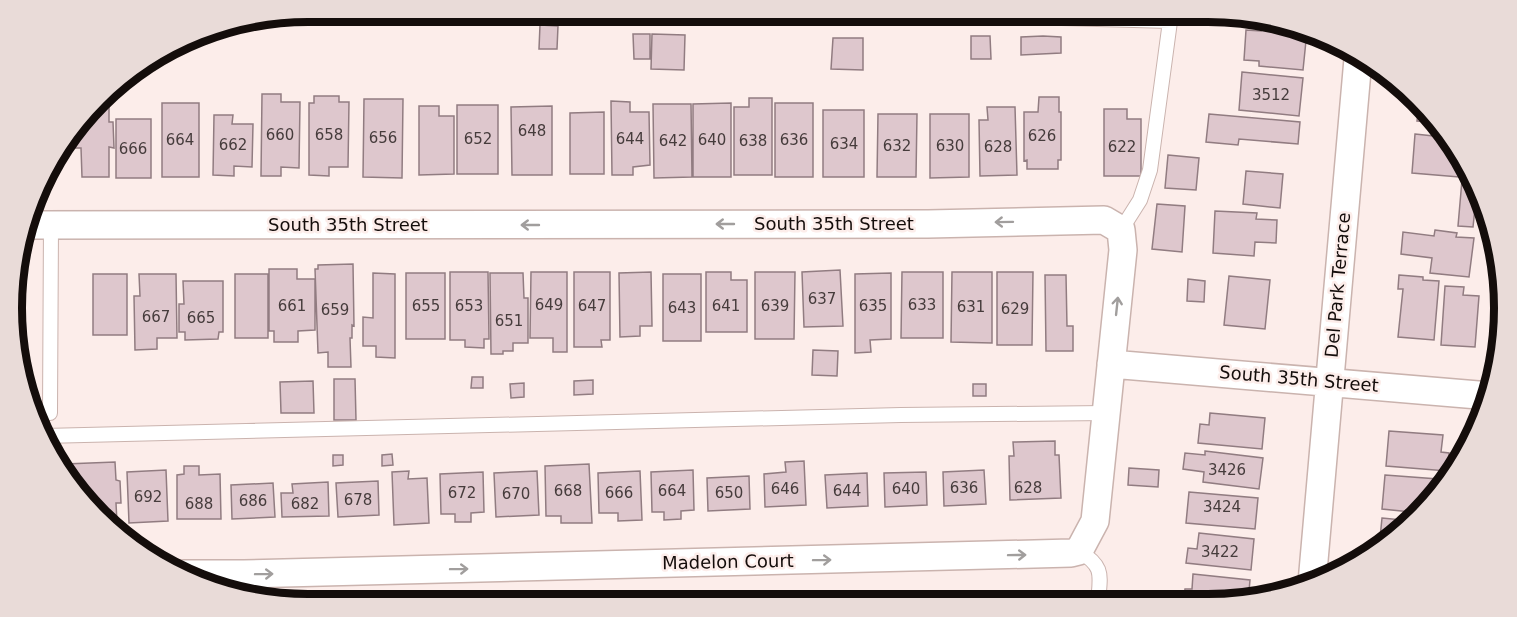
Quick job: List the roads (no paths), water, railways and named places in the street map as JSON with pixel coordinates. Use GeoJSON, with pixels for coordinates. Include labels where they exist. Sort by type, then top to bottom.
{"type":"FeatureCollection","features":[{"type":"Feature","properties":{"kind":"street","name":"Del Park Terrace"},"geometry":{"type":"LineString","coordinates":[[1313,575],[1357,65]]}},
{"type":"Feature","properties":{"kind":"street","name":"South 35th Street"},"geometry":{"type":"LineString","coordinates":[[40,225],[905,224],[1104,220],[1121,230]]}},
{"type":"Feature","properties":{"kind":"street"},"geometry":{"type":"LineString","coordinates":[[1079,551],[1095,521],[1123,250],[1121,230]]}},
{"type":"Feature","properties":{"kind":"street","name":"South 35th Street"},"geometry":{"type":"LineString","coordinates":[[1111,364],[1481,395]]}},
{"type":"Feature","properties":{"kind":"street","name":"Madelon Court"},"geometry":{"type":"LineString","coordinates":[[202,574],[963,556],[1079,551]]}},
{"type":"Feature","properties":{"kind":"lane"},"geometry":{"type":"LineString","coordinates":[[1121,230],[1140,200],[1150,170],[1170,22]]}},
{"type":"Feature","properties":{"kind":"lane"},"geometry":{"type":"LineString","coordinates":[[40,225],[50,413]]}},
{"type":"Feature","properties":{"kind":"lane"},"geometry":{"type":"LineString","coordinates":[[52,436],[901,415],[1106,413]]}},
{"type":"Feature","properties":{"kind":"lane"},"geometry":{"type":"LineString","coordinates":[[1079,551],[1093,559],[1100,573],[1099,594]]}}]}
